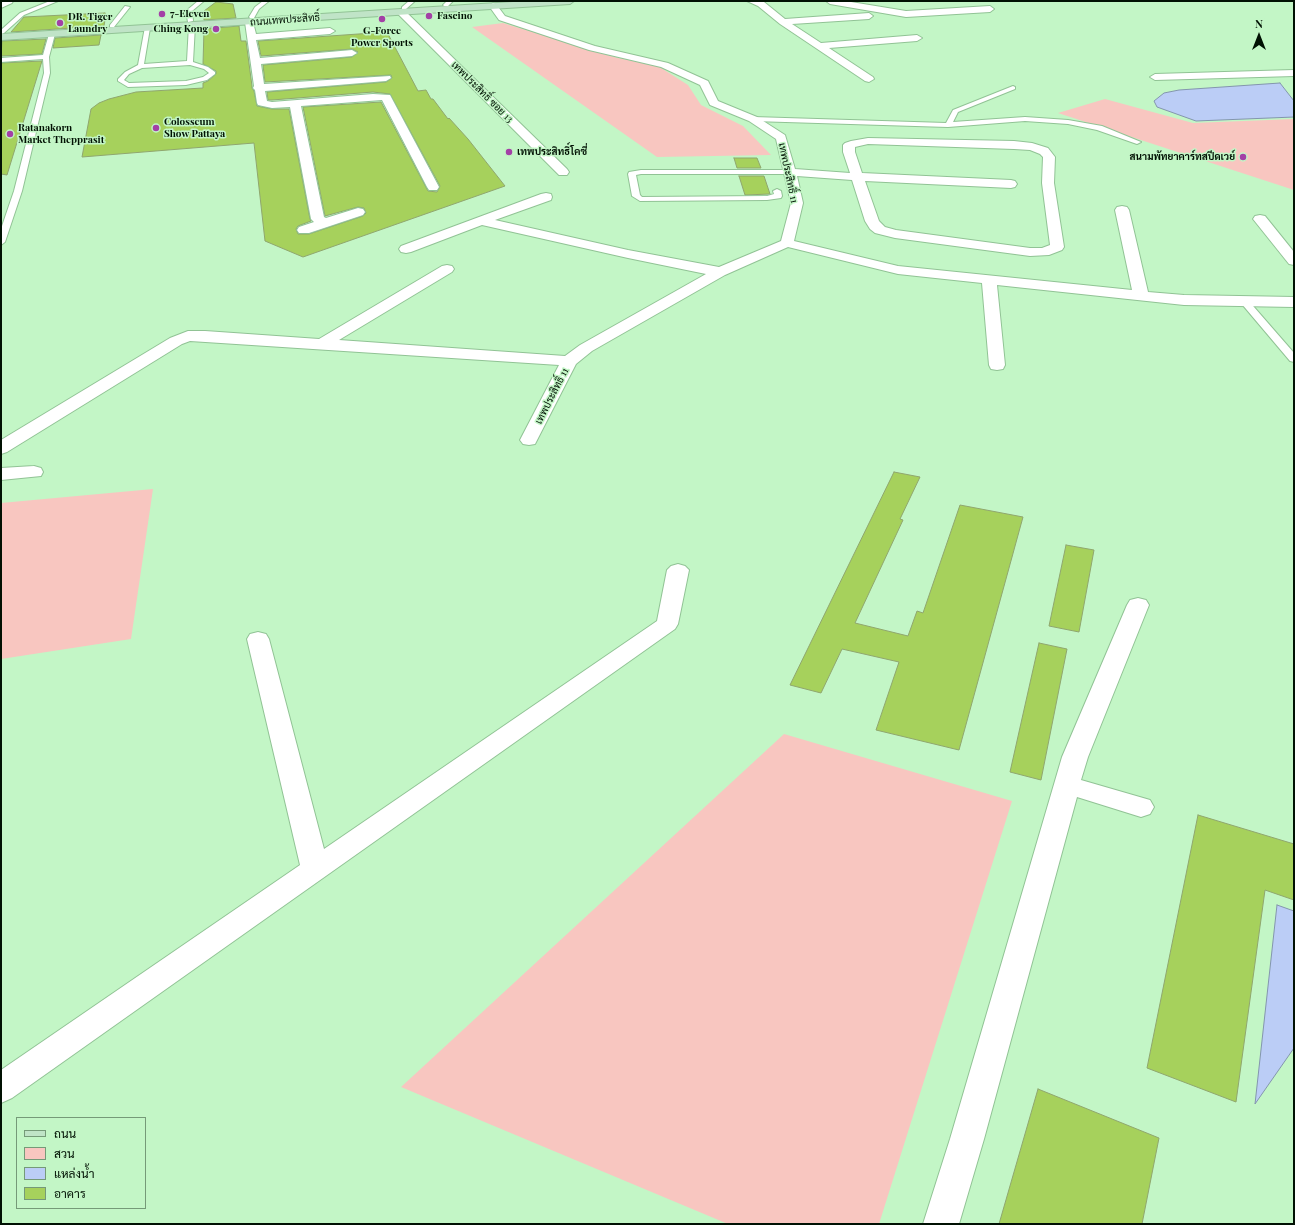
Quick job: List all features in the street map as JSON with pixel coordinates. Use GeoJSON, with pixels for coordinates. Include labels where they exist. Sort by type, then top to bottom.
{"type":"FeatureCollection","features":[{"type":"Feature","properties":{"kind":"main road","name":"ถนนเทพประสิทธิ์"},"geometry":{"type":"LineString","coordinates":[[403,10],[448,3],[507,1]]}},
{"type":"Feature","properties":{"kind":"main road","name":"ถนนเทพประสิทธิ์"},"geometry":{"type":"LineString","coordinates":[[2,34],[112,26],[251,20],[570,1]]}},
{"type":"Feature","properties":{"kind":"main road","name":"ถนนเทพประสิทธิ์"},"geometry":{"type":"LineString","coordinates":[[2,34],[52,34],[147,28],[191,23]]}},
{"type":"Feature","properties":{"kind":"street"},"geometry":{"type":"LineString","coordinates":[[1,5],[9,1]]}},
{"type":"Feature","properties":{"kind":"street"},"geometry":{"type":"LineString","coordinates":[[830,1],[906,14],[990,9]]}},
{"type":"Feature","properties":{"kind":"street"},"geometry":{"type":"LineString","coordinates":[[758,2],[783,22],[869,80]]}},
{"type":"Feature","properties":{"kind":"street","name":"เทพประสิทธิ์ 11"},"geometry":{"type":"LineString","coordinates":[[493,6],[502,18],[592,48],[664,65],[704,83],[714,103],[753,118],[781,137],[797,202],[787,243],[720,272],[586,348],[569,361],[529,440]]}},
{"type":"Feature","properties":{"kind":"street","name":"เทพประสิทธิ์ ซอย 13"},"geometry":{"type":"LineString","coordinates":[[403,10],[563,172]]}},
{"type":"Feature","properties":{"kind":"street"},"geometry":{"type":"LineString","coordinates":[[783,22],[880,15]]}},
{"type":"Feature","properties":{"kind":"street"},"geometry":{"type":"LineString","coordinates":[[251,20],[258,88],[262,103],[272,105],[386,97],[433,187]]}},
{"type":"Feature","properties":{"kind":"street"},"geometry":{"type":"LineString","coordinates":[[252,37],[330,31]]}},
{"type":"Feature","properties":{"kind":"street"},"geometry":{"type":"LineString","coordinates":[[819,46],[917,38]]}},
{"type":"Feature","properties":{"kind":"street"},"geometry":{"type":"LineString","coordinates":[[256,61],[352,54]]}},
{"type":"Feature","properties":{"kind":"street"},"geometry":{"type":"LineString","coordinates":[[1155,77],[1294,73]]}},
{"type":"Feature","properties":{"kind":"street"},"geometry":{"type":"LineString","coordinates":[[258,88],[386,78]]}},
{"type":"Feature","properties":{"kind":"street"},"geometry":{"type":"LineString","coordinates":[[295,103],[318,219],[325,223]]}},
{"type":"Feature","properties":{"kind":"street"},"geometry":{"type":"LineString","coordinates":[[868,141],[1014,144],[1044,151],[1049,157],[1048,183],[1057,246],[1044,252],[1030,252],[887,233],[875,226],[872,222],[858,177],[849,152],[849,146],[855,143],[868,141]]}},
{"type":"Feature","properties":{"kind":"street"},"geometry":{"type":"LineString","coordinates":[[789,172],[858,177],[1011,184]]}},
{"type":"Feature","properties":{"kind":"street"},"geometry":{"type":"LineString","coordinates":[[406,249],[546,198]]}},
{"type":"Feature","properties":{"kind":"street"},"geometry":{"type":"LineString","coordinates":[[1122,210],[1141,296]]}},
{"type":"Feature","properties":{"kind":"street"},"geometry":{"type":"LineString","coordinates":[[304,230],[358,212]]}},
{"type":"Feature","properties":{"kind":"street"},"geometry":{"type":"LineString","coordinates":[[1260,219],[1294,261]]}},
{"type":"Feature","properties":{"kind":"street"},"geometry":{"type":"LineString","coordinates":[[481,221],[628,254],[720,272]]}},
{"type":"Feature","properties":{"kind":"street"},"geometry":{"type":"LineString","coordinates":[[787,243],[898,270],[1184,300],[1294,302]]}},
{"type":"Feature","properties":{"kind":"street"},"geometry":{"type":"LineString","coordinates":[[628,254],[646,244]]}},
{"type":"Feature","properties":{"kind":"street"},"geometry":{"type":"LineString","coordinates":[[322,344],[447,269]]}},
{"type":"Feature","properties":{"kind":"street"},"geometry":{"type":"LineString","coordinates":[[989,280],[997,365]]}},
{"type":"Feature","properties":{"kind":"street"},"geometry":{"type":"LineString","coordinates":[[1,448],[176,341],[188,336],[569,361]]}},
{"type":"Feature","properties":{"kind":"street"},"geometry":{"type":"LineString","coordinates":[[1,474],[34,472]]}},
{"type":"Feature","properties":{"kind":"street"},"geometry":{"type":"LineString","coordinates":[[1,1088],[667,624],[678,570]]}},
{"type":"Feature","properties":{"kind":"street"},"geometry":{"type":"LineString","coordinates":[[941,1224],[967,1139],[1074,757],[1138,605]]}},
{"type":"Feature","properties":{"kind":"street"},"geometry":{"type":"LineString","coordinates":[[258,639],[315,869]]}},
{"type":"Feature","properties":{"kind":"street"},"geometry":{"type":"LineString","coordinates":[[1067,785],[1141,807]]}},
{"type":"Feature","properties":{"kind":"lane"},"geometry":{"type":"LineString","coordinates":[[2,34],[22,14],[55,1]]}},
{"type":"Feature","properties":{"kind":"lane"},"geometry":{"type":"LineString","coordinates":[[190,63],[191,23],[189,11],[201,1]]}},
{"type":"Feature","properties":{"kind":"lane"},"geometry":{"type":"LineString","coordinates":[[251,20],[257,8],[266,1]]}},
{"type":"Feature","properties":{"kind":"lane"},"geometry":{"type":"LineString","coordinates":[[403,10],[412,1]]}},
{"type":"Feature","properties":{"kind":"lane"},"geometry":{"type":"LineString","coordinates":[[112,26],[128,7]]}},
{"type":"Feature","properties":{"kind":"lane"},"geometry":{"type":"LineString","coordinates":[[141,66],[147,28]]}},
{"type":"Feature","properties":{"kind":"lane"},"geometry":{"type":"LineString","coordinates":[[1,242],[20,184],[47,73],[46,57],[52,34]]}},
{"type":"Feature","properties":{"kind":"lane"},"geometry":{"type":"LineString","coordinates":[[1,60],[46,57]]}},
{"type":"Feature","properties":{"kind":"lane"},"geometry":{"type":"LineString","coordinates":[[190,63],[206,68],[212,74],[205,79],[186,83],[128,85],[120,80],[127,73],[141,66],[190,63]]}},
{"type":"Feature","properties":{"kind":"lane"},"geometry":{"type":"LineString","coordinates":[[948,125],[955,111],[1013,88]]}},
{"type":"Feature","properties":{"kind":"lane"},"geometry":{"type":"LineString","coordinates":[[753,118],[948,125],[1025,119],[1068,122],[1099,128],[1137,142]]}},
{"type":"Feature","properties":{"kind":"lane"},"geometry":{"type":"LineString","coordinates":[[777,191],[778,196],[768,198],[640,199],[636,196],[632,174],[648,172],[789,172]]}},
{"type":"Feature","properties":{"kind":"lane"},"geometry":{"type":"LineString","coordinates":[[1244,301],[1294,359]]}},
{"type":"Feature","properties":{"kind":"green space"},"geometry":{"type":"Polygon","coordinates":[[[503,23],[618,58],[658,66],[688,85],[701,105],[743,126],[771,155],[657,157],[472,27],[503,23]]]}},
{"type":"Feature","properties":{"kind":"green space","name":"สนามพัทยาคาร์ทสปีดเวย์"},"geometry":{"type":"Polygon","coordinates":[[[1105,99],[1193,123],[1294,119],[1294,190],[1058,113],[1105,99]]]}},
{"type":"Feature","properties":{"kind":"green space"},"geometry":{"type":"Polygon","coordinates":[[[153,489],[131,639],[1,659],[1,503],[153,489]]]}},
{"type":"Feature","properties":{"kind":"green space"},"geometry":{"type":"Polygon","coordinates":[[[784,734],[1012,801],[879,1224],[728,1224],[401,1087],[784,734]]]}},
{"type":"Feature","properties":{"kind":"water"},"geometry":{"type":"Polygon","coordinates":[[[1280,83],[1294,101],[1294,117],[1196,121],[1157,107],[1154,101],[1164,93],[1179,90],[1280,83]]]}},
{"type":"Feature","properties":{"kind":"water"},"geometry":{"type":"Polygon","coordinates":[[[1277,905],[1294,911],[1294,1048],[1255,1104],[1277,905]]]}},
{"type":"Feature","properties":{"kind":"building"},"geometry":{"type":"Polygon","coordinates":[[[216,2],[233,4],[236,18],[204,20],[204,11],[216,2]]]}},
{"type":"Feature","properties":{"kind":"building"},"geometry":{"type":"Polygon","coordinates":[[[105,13],[104,26],[11,32],[24,17],[105,13]]]}},
{"type":"Feature","properties":{"kind":"building"},"geometry":{"type":"Polygon","coordinates":[[[239,26],[241,41],[246,41],[252,88],[257,106],[272,109],[289,109],[311,221],[298,226],[296,229],[298,234],[309,234],[363,216],[366,213],[364,208],[358,207],[325,216],[303,107],[381,102],[428,191],[437,192],[440,186],[390,94],[373,92],[268,100],[267,92],[386,82],[392,78],[391,75],[265,82],[263,65],[352,57],[358,52],[352,49],[261,56],[258,41],[387,32],[418,91],[426,90],[431,99],[433,99],[448,119],[449,118],[468,139],[505,186],[303,257],[265,241],[254,143],[82,157],[91,109],[99,103],[109,99],[136,92],[203,88],[203,83],[208,81],[216,74],[216,71],[203,64],[204,29],[239,26]]]}},
{"type":"Feature","properties":{"kind":"building"},"geometry":{"type":"Polygon","coordinates":[[[101,35],[99,45],[53,48],[55,38],[101,35]]]}},
{"type":"Feature","properties":{"kind":"building"},"geometry":{"type":"Polygon","coordinates":[[[46,39],[42,54],[1,56],[2,41],[46,39]]]}},
{"type":"Feature","properties":{"kind":"building","name":"Ratanakorn Market Thepprasit"},"geometry":{"type":"Polygon","coordinates":[[[42,61],[7,175],[1,174],[1,63],[42,61]]]}},
{"type":"Feature","properties":{"kind":"building"},"geometry":{"type":"Polygon","coordinates":[[[734,158],[757,158],[761,168],[737,168],[734,158]]]}},
{"type":"Feature","properties":{"kind":"building"},"geometry":{"type":"Polygon","coordinates":[[[739,176],[764,176],[770,194],[745,195],[739,176]]]}},
{"type":"Feature","properties":{"kind":"building"},"geometry":{"type":"Polygon","coordinates":[[[894,472],[920,477],[900,519],[903,520],[855,623],[908,636],[917,611],[923,613],[960,505],[1023,517],[959,750],[876,730],[899,662],[842,649],[821,693],[790,685],[894,472]]]}},
{"type":"Feature","properties":{"kind":"building"},"geometry":{"type":"Polygon","coordinates":[[[1066,545],[1094,550],[1079,632],[1049,626],[1066,545]]]}},
{"type":"Feature","properties":{"kind":"building"},"geometry":{"type":"Polygon","coordinates":[[[1039,643],[1067,649],[1041,780],[1010,772],[1039,643]]]}},
{"type":"Feature","properties":{"kind":"building"},"geometry":{"type":"Polygon","coordinates":[[[1198,815],[1294,844],[1294,900],[1265,890],[1236,1102],[1147,1068],[1198,815]]]}},
{"type":"Feature","properties":{"kind":"building"},"geometry":{"type":"Polygon","coordinates":[[[1038,1089],[1159,1138],[1142,1224],[999,1224],[1038,1089]]]}},
{"type":"Feature","properties":{"kind":"place","name":"7-Eleven"},"geometry":{"type":"Point","coordinates":[162,14]}},
{"type":"Feature","properties":{"kind":"place","name":"Fascino"},"geometry":{"type":"Point","coordinates":[429,16]}},
{"type":"Feature","properties":{"kind":"place","name":"G-Force Power Sports"},"geometry":{"type":"Point","coordinates":[382,19]}},
{"type":"Feature","properties":{"kind":"place","name":"DR. Tiger Laundry"},"geometry":{"type":"Point","coordinates":[60,23]}},
{"type":"Feature","properties":{"kind":"place","name":"Ching Kong"},"geometry":{"type":"Point","coordinates":[216,29]}},
{"type":"Feature","properties":{"kind":"place","name":"Colosseum Show Pattaya"},"geometry":{"type":"Point","coordinates":[156,128]}},
{"type":"Feature","properties":{"kind":"place","name":"Ratanakorn Market Thepprasit"},"geometry":{"type":"Point","coordinates":[10,134]}},
{"type":"Feature","properties":{"kind":"place","name":"เทพประสิทธิ์โคซี่"},"geometry":{"type":"Point","coordinates":[509,152]}},
{"type":"Feature","properties":{"kind":"place","name":"สนามพัทยาคาร์ทสปีดเวย์"},"geometry":{"type":"Point","coordinates":[1243,157]}}]}
